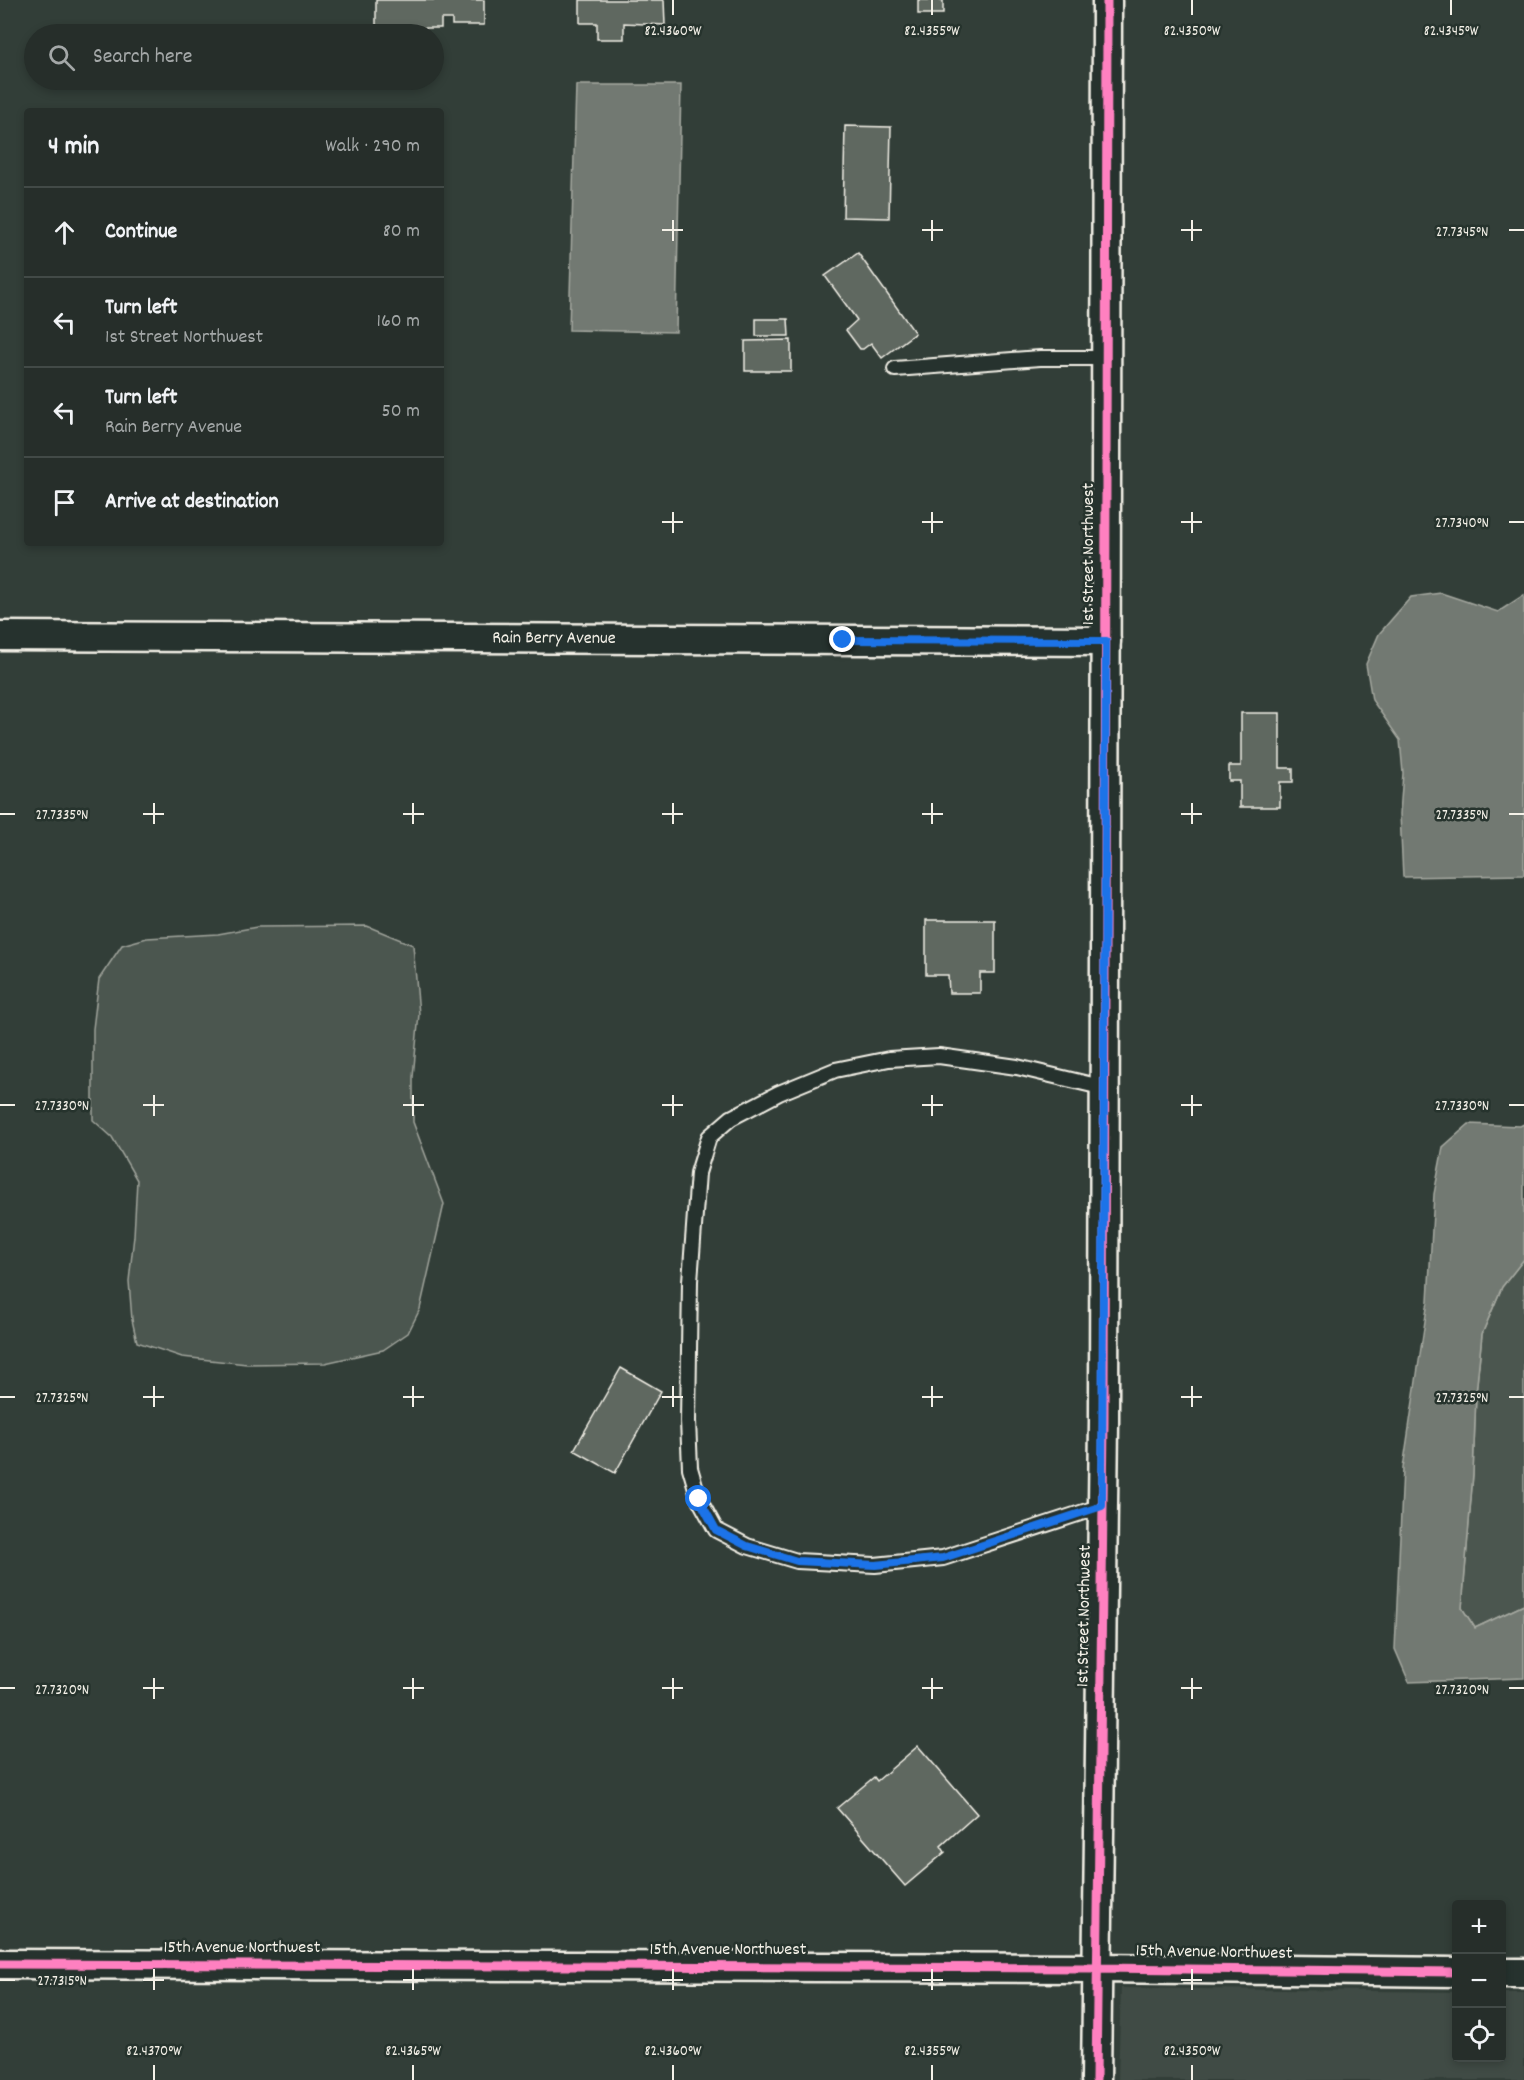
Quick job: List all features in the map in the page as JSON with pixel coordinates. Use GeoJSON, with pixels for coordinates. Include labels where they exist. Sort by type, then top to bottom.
{"type":"FeatureCollection","features":[{"type":"Feature","properties":{"kind":"street","name":"1st Street Northwest"},"geometry":{"type":"LineString","coordinates":[[1096,2080],[1105,1088],[1107,0]]}},
{"type":"Feature","properties":{"kind":"street","name":"Rain Berry Avenue"},"geometry":{"type":"LineString","coordinates":[[0,636],[1106,641]]}},
{"type":"Feature","properties":{"kind":"street","name":"15th Avenue Northwest"},"geometry":{"type":"LineString","coordinates":[[0,1964],[1096,1968],[1452,1972]]}},
{"type":"Feature","properties":{"kind":"street"},"geometry":{"type":"LineString","coordinates":[[1506,1972],[1524,1973]]}},
{"type":"Feature","properties":{"kind":"lane"},"geometry":{"type":"LineString","coordinates":[[895,369],[1040,358],[1107,358]]}},
{"type":"Feature","properties":{"kind":"lane"},"geometry":{"type":"LineString","coordinates":[[1102,1506],[943,1558],[875,1565],[797,1561],[747,1546],[716,1530],[699,1499],[690,1468],[688,1421],[690,1281],[698,1173],[709,1137],[731,1118],[779,1093],[835,1070],[889,1059],[939,1056],[1017,1067],[1105,1088]]}},
{"type":"Feature","properties":{"kind":"shaded area"},"geometry":{"type":"Polygon","coordinates":[[[576,85],[681,85],[676,332],[569,330],[576,85]]]}},
{"type":"Feature","properties":{"kind":"shaded area"},"geometry":{"type":"Polygon","coordinates":[[[1441,593],[1498,612],[1524,595],[1524,875],[1403,877],[1400,814],[1403,773],[1400,740],[1372,700],[1366,664],[1379,634],[1411,597],[1441,593]]]}},
{"type":"Feature","properties":{"kind":"shaded area"},"geometry":{"type":"Polygon","coordinates":[[[367,926],[413,945],[419,1014],[413,1077],[413,1122],[444,1204],[420,1309],[408,1333],[383,1350],[325,1363],[247,1364],[182,1357],[137,1342],[132,1320],[129,1281],[137,1180],[112,1137],[93,1120],[93,1029],[99,979],[122,945],[147,938],[218,934],[257,927],[367,926]]]}},
{"type":"Feature","properties":{"kind":"shaded area"},"geometry":{"type":"Polygon","coordinates":[[[1469,1124],[1520,1126],[1524,1124],[1524,1259],[1502,1287],[1482,1334],[1462,1608],[1475,1628],[1524,1605],[1524,1678],[1409,1682],[1395,1649],[1403,1468],[1428,1301],[1434,1194],[1443,1147],[1469,1124]]]}},
{"type":"Feature","properties":{"kind":"shaded area"},"geometry":{"type":"Polygon","coordinates":[[[1524,1259],[1524,1605],[1475,1628],[1462,1608],[1482,1334],[1502,1287],[1524,1259]]]}},
{"type":"Feature","properties":{"kind":"shaded area"},"geometry":{"type":"Polygon","coordinates":[[[1121,1988],[1452,1992],[1452,2062],[1506,2062],[1506,1993],[1524,1993],[1524,2080],[1118,2080],[1121,1988]]]}},
{"type":"Feature","properties":{"kind":"building"},"geometry":{"type":"Polygon","coordinates":[[[376,0],[484,0],[484,25],[452,25],[452,19],[441,19],[441,24],[376,24],[376,0]]]}},
{"type":"Feature","properties":{"kind":"building"},"geometry":{"type":"Polygon","coordinates":[[[580,0],[664,0],[665,25],[624,23],[624,39],[597,39],[597,23],[580,23],[580,0]]]}},
{"type":"Feature","properties":{"kind":"building"},"geometry":{"type":"Polygon","coordinates":[[[918,0],[943,0],[943,14],[918,14],[918,0]]]}},
{"type":"Feature","properties":{"kind":"building"},"geometry":{"type":"Polygon","coordinates":[[[845,126],[891,127],[889,218],[843,217],[845,126]]]}},
{"type":"Feature","properties":{"kind":"building"},"geometry":{"type":"Polygon","coordinates":[[[858,253],[915,333],[882,358],[871,343],[860,349],[846,330],[857,320],[825,276],[858,253]]]}},
{"type":"Feature","properties":{"kind":"building"},"geometry":{"type":"Polygon","coordinates":[[[756,319],[788,319],[789,336],[756,336],[756,319]]]}},
{"type":"Feature","properties":{"kind":"building"},"geometry":{"type":"Polygon","coordinates":[[[791,340],[791,371],[745,371],[745,341],[791,340]]]}},
{"type":"Feature","properties":{"kind":"building"},"geometry":{"type":"Polygon","coordinates":[[[1241,713],[1280,713],[1280,768],[1293,768],[1293,782],[1280,782],[1280,807],[1240,807],[1240,781],[1229,781],[1229,766],[1241,766],[1241,713]]]}},
{"type":"Feature","properties":{"kind":"building"},"geometry":{"type":"Polygon","coordinates":[[[926,920],[995,920],[995,973],[980,973],[980,993],[949,993],[948,975],[926,975],[926,920]]]}},
{"type":"Feature","properties":{"kind":"building"},"geometry":{"type":"Polygon","coordinates":[[[621,1368],[661,1391],[615,1473],[574,1450],[621,1368]]]}},
{"type":"Feature","properties":{"kind":"building"},"geometry":{"type":"Polygon","coordinates":[[[918,1746],[977,1814],[941,1846],[945,1852],[905,1886],[837,1808],[874,1777],[877,1781],[918,1746]]]}},
{"type":"Feature","properties":{"kind":"cycle path"},"geometry":{"type":"LineString","coordinates":[[1096,2080],[1104,1422],[1107,0]]}},
{"type":"Feature","properties":{"kind":"cycle path"},"geometry":{"type":"LineString","coordinates":[[0,1964],[1096,1968],[1452,1972]]}},
{"type":"Feature","properties":{"kind":"route"},"geometry":{"type":"LineString","coordinates":[[699,1499],[716,1530],[747,1546],[797,1561],[875,1565],[943,1558],[1102,1506],[1106,641],[843,640]]}}]}
